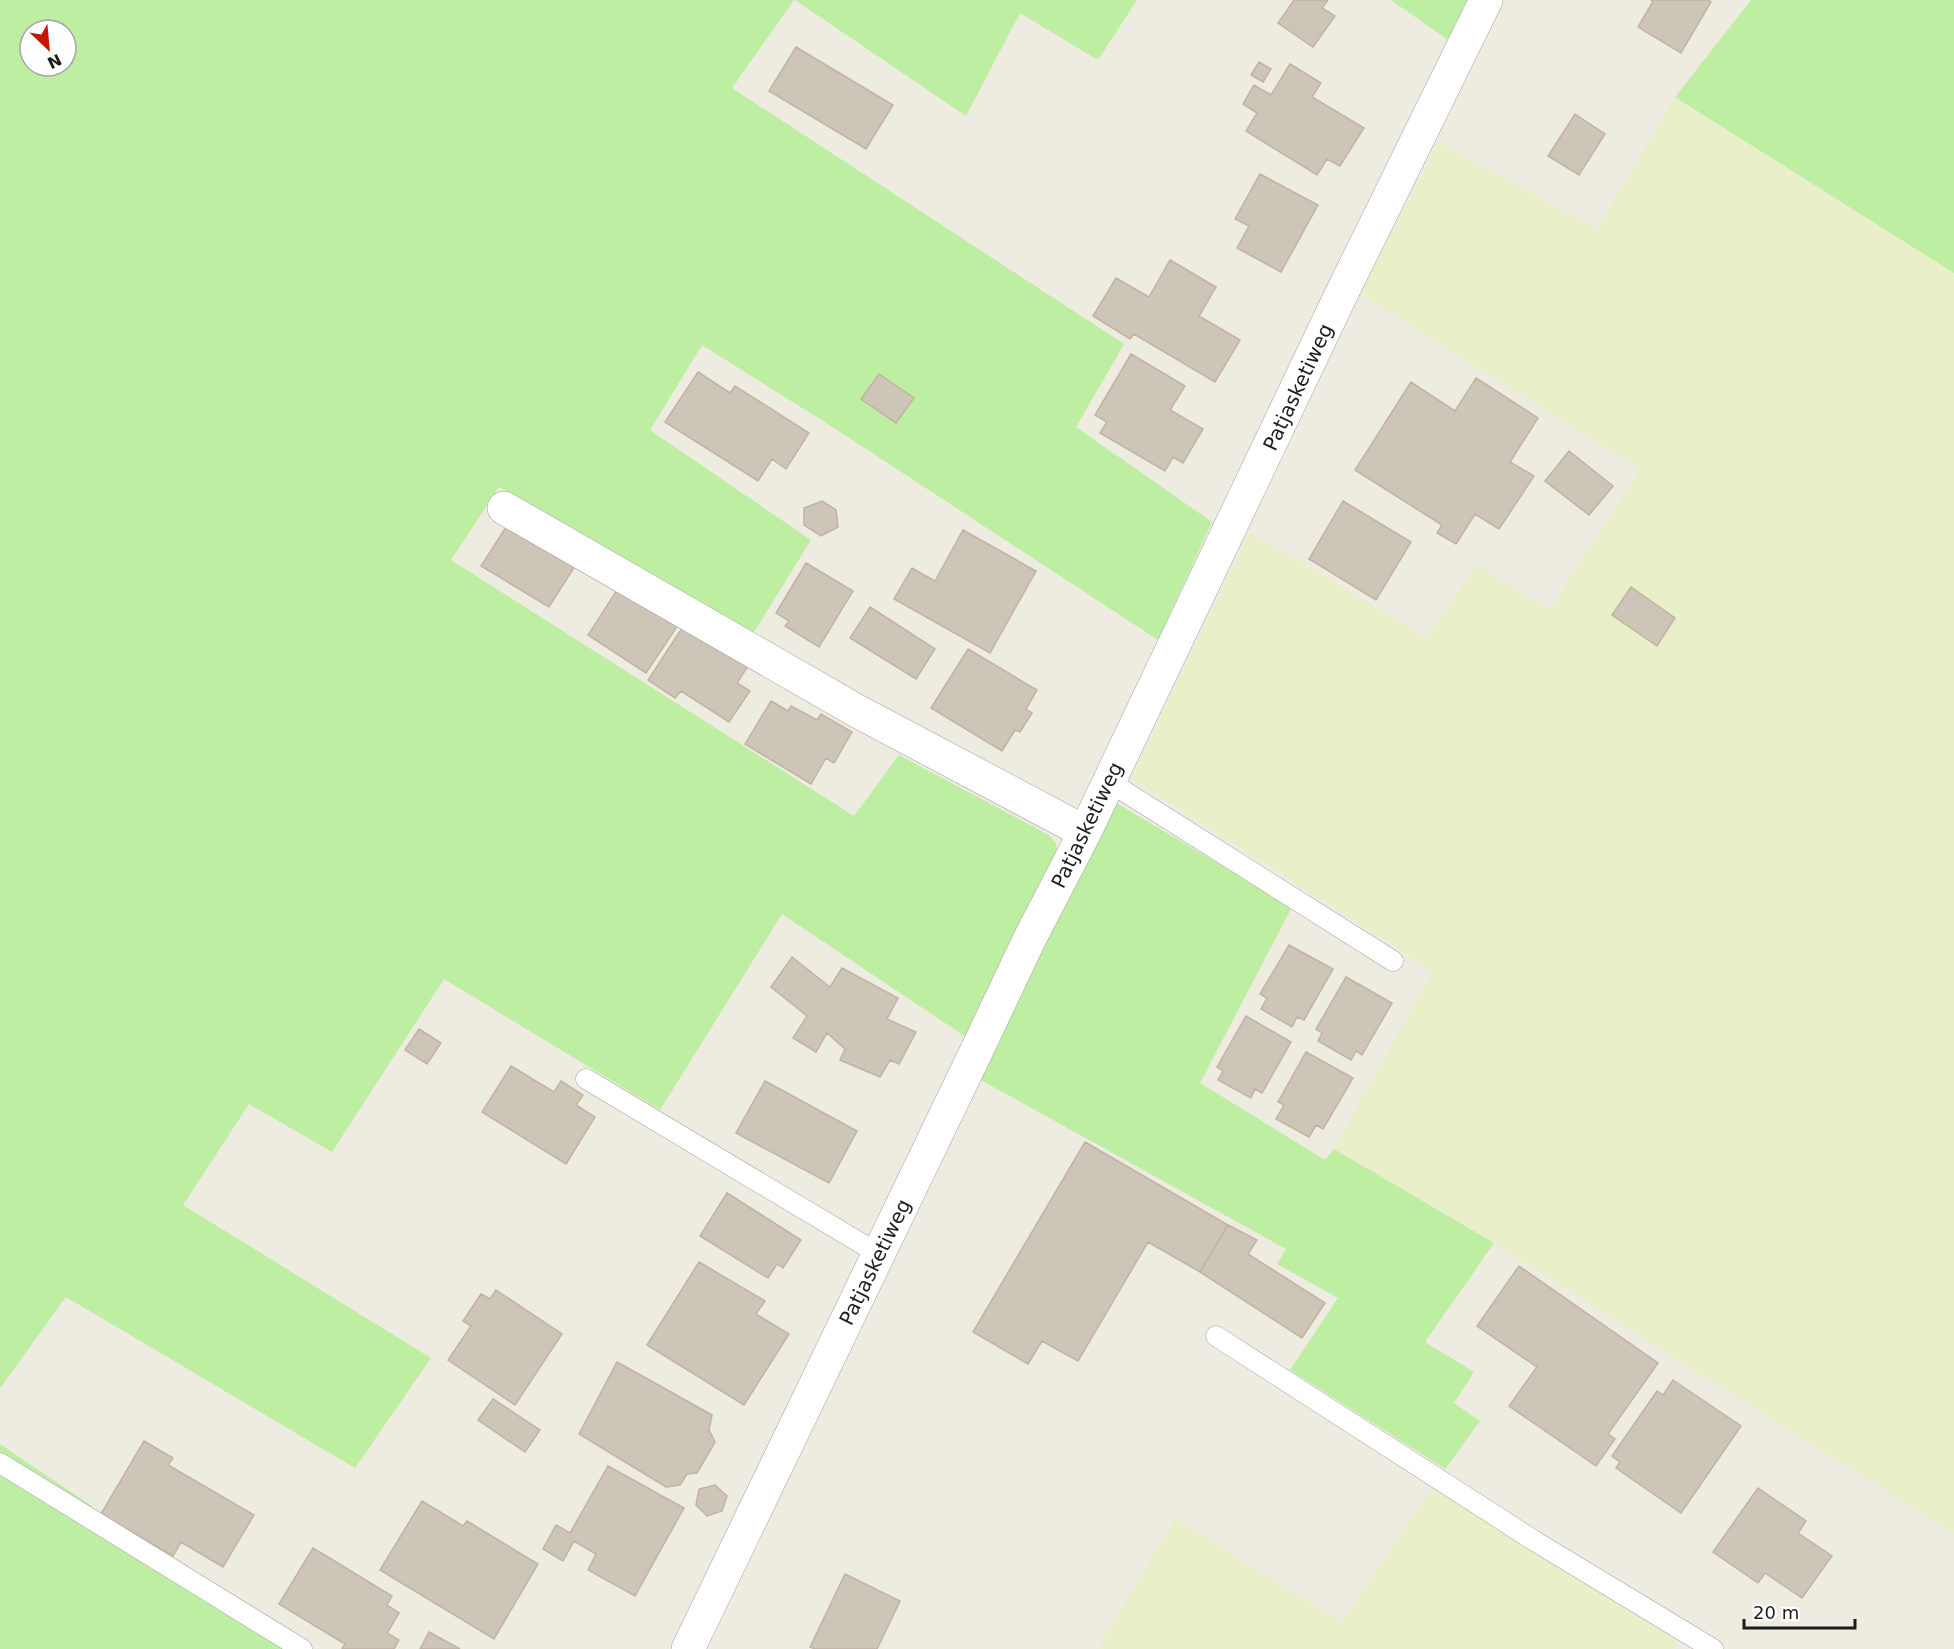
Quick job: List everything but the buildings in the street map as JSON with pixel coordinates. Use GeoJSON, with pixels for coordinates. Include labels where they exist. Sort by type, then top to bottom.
{"type":"FeatureCollection","features":[{"type":"Feature","properties":{"kind":"street","name":"Patjasketiweg"},"geometry":{"type":"LineString","coordinates":[[688,1649],[1029,940],[1085,832],[1486,0]]}},
{"type":"Feature","properties":{"kind":"street"},"geometry":{"type":"LineString","coordinates":[[504,508],[857,711],[1085,832]]}},
{"type":"Feature","properties":{"kind":"lane"},"geometry":{"type":"LineString","coordinates":[[1108,782],[1393,961]]}},
{"type":"Feature","properties":{"kind":"lane"},"geometry":{"type":"LineString","coordinates":[[586,1079],[879,1254]]}},
{"type":"Feature","properties":{"kind":"lane"},"geometry":{"type":"LineString","coordinates":[[1216,1336],[1533,1540],[1713,1649]]}},
{"type":"Feature","properties":{"kind":"lane"},"geometry":{"type":"LineString","coordinates":[[0,1463],[302,1649]]}},
{"type":"Feature","properties":{"kind":"green space"},"geometry":{"type":"Polygon","coordinates":[[[0,0],[794,0],[732,88],[1124,344],[1076,427],[1212,522],[1158,640],[831,426],[702,345],[650,430],[811,540],[748,642],[499,487],[451,560],[854,816],[899,755],[1049,835],[1056,843],[1057,854],[972,1041],[782,914],[660,1110],[444,979],[332,1152],[249,1104],[183,1205],[431,1358],[355,1468],[66,1297],[0,1388],[0,0]]]}},
{"type":"Feature","properties":{"kind":"green space"},"geometry":{"type":"Polygon","coordinates":[[[795,0],[1137,0],[1098,60],[1020,13],[966,116],[795,0]]]}},
{"type":"Feature","properties":{"kind":"green space"},"geometry":{"type":"Polygon","coordinates":[[[1391,0],[1467,0],[1448,40],[1391,0]]]}},
{"type":"Feature","properties":{"kind":"green space"},"geometry":{"type":"Polygon","coordinates":[[[1751,0],[1954,0],[1954,273],[1675,97],[1751,0]]]}},
{"type":"Feature","properties":{"kind":"green space"},"geometry":{"type":"Polygon","coordinates":[[[1675,97],[1954,273],[1954,1534],[1494,1243],[1334,1149],[1433,971],[1131,778],[1250,532],[1427,638],[1477,564],[1549,611],[1641,469],[1360,294],[1438,142],[1597,229],[1675,97]]]}},
{"type":"Feature","properties":{"kind":"green space"},"geometry":{"type":"Polygon","coordinates":[[[1113,801],[1292,907],[1200,1083],[1325,1160],[1334,1149],[1494,1243],[1425,1342],[1474,1372],[1454,1403],[1480,1421],[1445,1469],[1290,1370],[1338,1298],[1277,1264],[1286,1249],[979,1079],[1113,801]]]}},
{"type":"Feature","properties":{"kind":"green space"},"geometry":{"type":"Polygon","coordinates":[[[0,1444],[92,1506],[82,1523],[283,1649],[0,1649],[0,1444]]]}},
{"type":"Feature","properties":{"kind":"green space"},"geometry":{"type":"Polygon","coordinates":[[[1434,1485],[1680,1637],[1672,1649],[1098,1649],[1175,1519],[1342,1623],[1434,1485]]]}}]}
